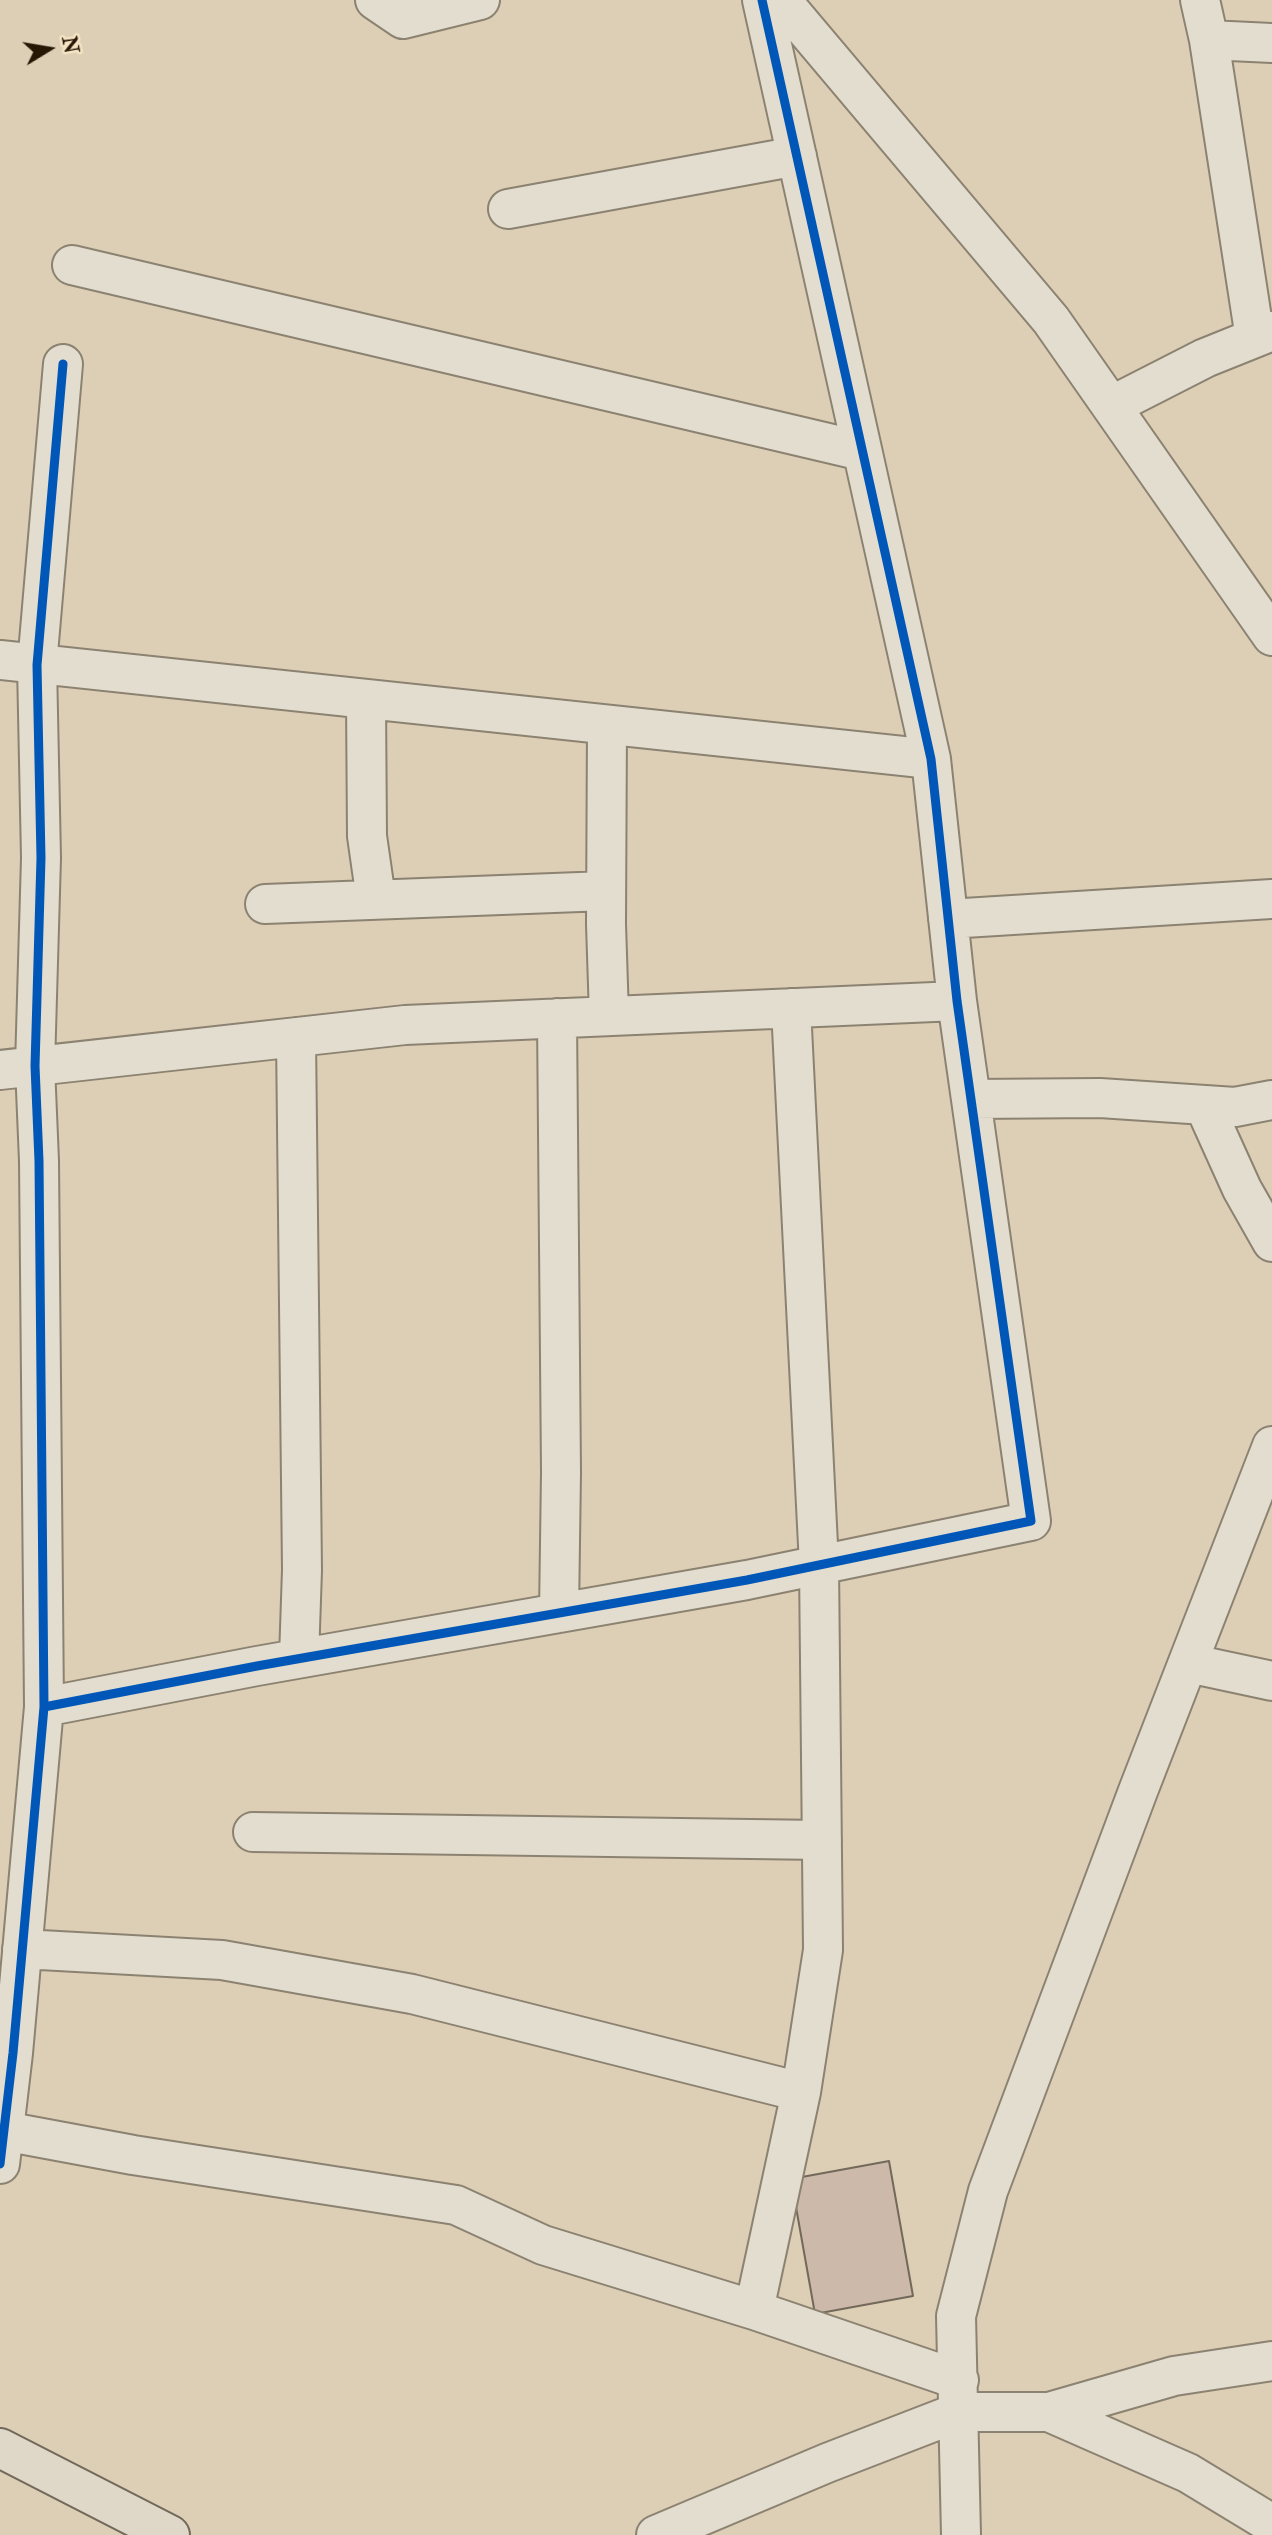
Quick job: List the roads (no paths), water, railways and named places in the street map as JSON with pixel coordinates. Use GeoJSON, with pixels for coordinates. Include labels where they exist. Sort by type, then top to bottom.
{"type":"FeatureCollection","features":[{"type":"Feature","properties":{"kind":"main road"},"geometry":{"type":"LineString","coordinates":[[0,2448],[170,2535]]}},
{"type":"Feature","properties":{"kind":"street"},"geometry":{"type":"LineString","coordinates":[[374,0],[403,19],[480,0]]}},
{"type":"Feature","properties":{"kind":"street"},"geometry":{"type":"LineString","coordinates":[[44,1707],[299,1658],[747,1580],[1031,1521],[957,1001],[931,759],[762,0]]}},
{"type":"Feature","properties":{"kind":"street"},"geometry":{"type":"LineString","coordinates":[[781,0],[1051,320],[1272,635]]}},
{"type":"Feature","properties":{"kind":"street"},"geometry":{"type":"LineString","coordinates":[[1111,406],[1205,358],[1263,335],[1200,0]]}},
{"type":"Feature","properties":{"kind":"street"},"geometry":{"type":"LineString","coordinates":[[1209,40],[1272,43]]}},
{"type":"Feature","properties":{"kind":"street"},"geometry":{"type":"LineString","coordinates":[[508,209],[797,156]]}},
{"type":"Feature","properties":{"kind":"street"},"geometry":{"type":"LineString","coordinates":[[72,265],[862,451]]}},
{"type":"Feature","properties":{"kind":"street"},"geometry":{"type":"LineString","coordinates":[[62,364],[18,662],[41,858],[17,1068],[40,1161],[44,1707],[2,2147],[133,2155],[456,2205],[543,2245],[754,2311],[959,2396],[1049,2412],[1188,2473],[1272,2524]]}},
{"type":"Feature","properties":{"kind":"street"},"geometry":{"type":"LineString","coordinates":[[18,662],[931,759]]}},
{"type":"Feature","properties":{"kind":"street"},"geometry":{"type":"LineString","coordinates":[[366,700],[367,836],[376,899]]}},
{"type":"Feature","properties":{"kind":"street"},"geometry":{"type":"LineString","coordinates":[[607,725],[606,891],[609,1016]]}},
{"type":"Feature","properties":{"kind":"street"},"geometry":{"type":"LineString","coordinates":[[265,904],[606,891]]}},
{"type":"Feature","properties":{"kind":"street"},"geometry":{"type":"LineString","coordinates":[[948,919],[1272,899]]}},
{"type":"Feature","properties":{"kind":"street"},"geometry":{"type":"LineString","coordinates":[[17,1068],[405,1025],[957,1001]]}},
{"type":"Feature","properties":{"kind":"street"},"geometry":{"type":"LineString","coordinates":[[754,2311],[801,2092],[823,1950],[819,1565],[790,1009]]}},
{"type":"Feature","properties":{"kind":"street"},"geometry":{"type":"LineString","coordinates":[[557,1018],[561,1472],[559,1613]]}},
{"type":"Feature","properties":{"kind":"street"},"geometry":{"type":"LineString","coordinates":[[296,1037],[302,1557],[299,1658]]}},
{"type":"Feature","properties":{"kind":"street"},"geometry":{"type":"LineString","coordinates":[[971,1099],[1100,1098],[1235,1107],[1272,1100]]}},
{"type":"Feature","properties":{"kind":"street"},"geometry":{"type":"LineString","coordinates":[[1204,1105],[1242,1188],[1272,1242]]}},
{"type":"Feature","properties":{"kind":"street"},"geometry":{"type":"LineString","coordinates":[[961,2535],[956,2316],[988,2191],[1049,2025],[1272,1446]]}},
{"type":"Feature","properties":{"kind":"street"},"geometry":{"type":"LineString","coordinates":[[1188,1663],[1272,1681]]}},
{"type":"Feature","properties":{"kind":"street"},"geometry":{"type":"LineString","coordinates":[[253,1832],[822,1840]]}},
{"type":"Feature","properties":{"kind":"street"},"geometry":{"type":"LineString","coordinates":[[22,1949],[222,1960],[412,1994],[801,2092]]}},
{"type":"Feature","properties":{"kind":"street"},"geometry":{"type":"LineString","coordinates":[[1049,2412],[1174,2376],[1272,2361]]}},
{"type":"Feature","properties":{"kind":"street"},"geometry":{"type":"LineString","coordinates":[[656,2535],[827,2463],[959,2396]]}}]}
